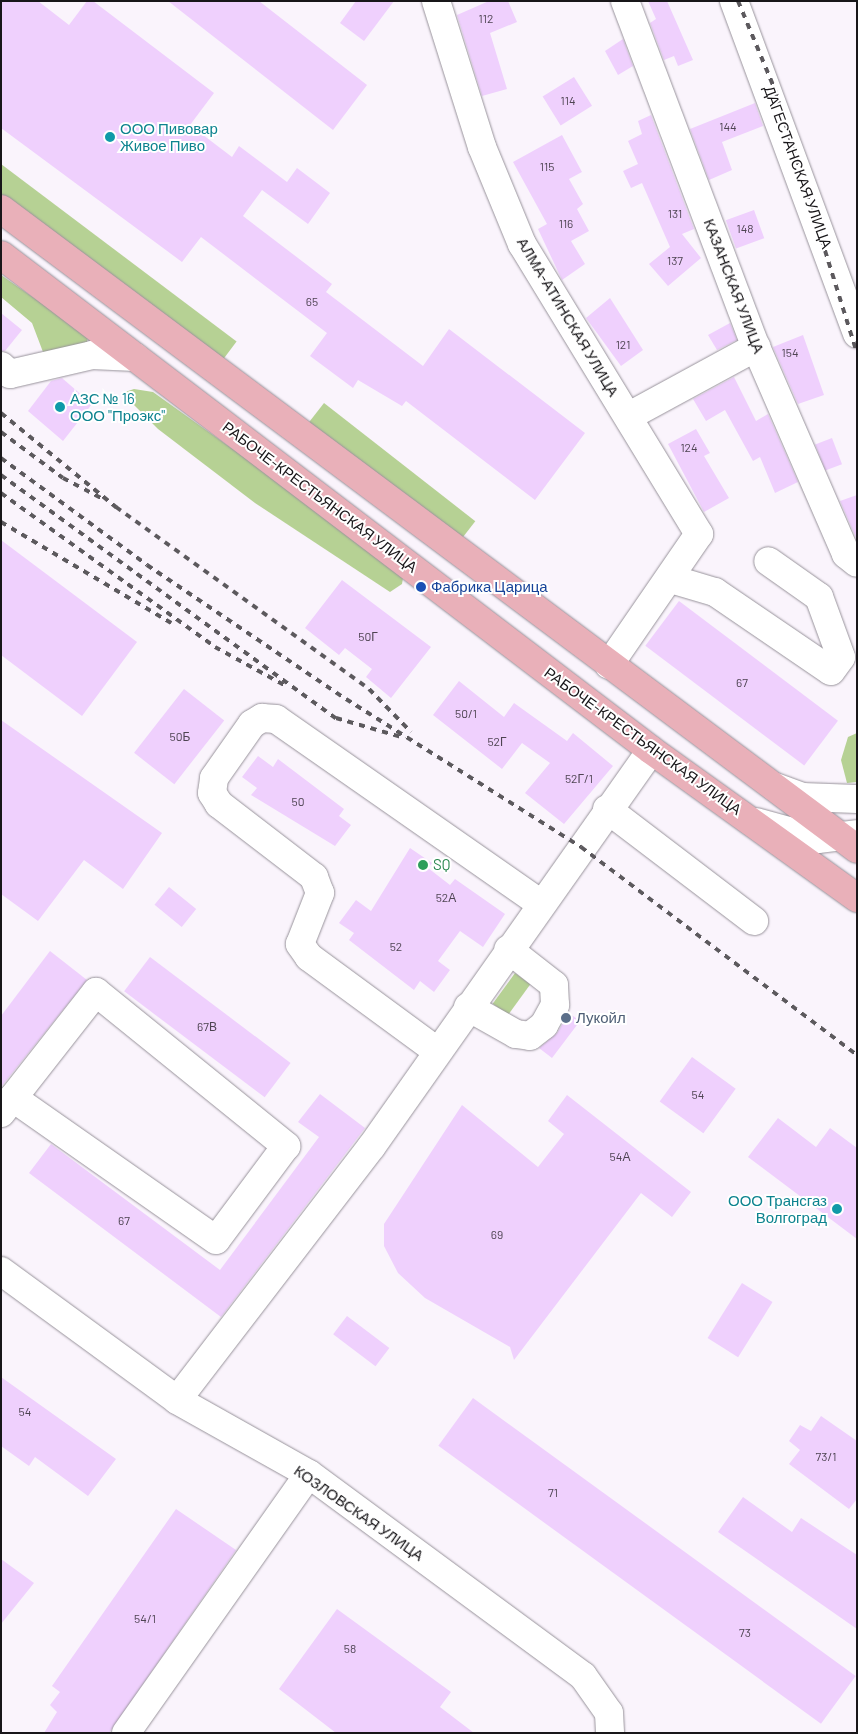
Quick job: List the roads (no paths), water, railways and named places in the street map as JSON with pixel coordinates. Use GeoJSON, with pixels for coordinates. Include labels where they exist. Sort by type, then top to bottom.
{"type":"FeatureCollection","features":[{"type":"Feature","properties":{"kind":"main road"},"geometry":{"type":"LineString","coordinates":[[1,209],[767,784],[828,814],[851,840]]}},
{"type":"Feature","properties":{"kind":"main road","name":"РАБОЧЕ-КРЕСТЬЯНСКАЯ УЛИЦА"},"geometry":{"type":"LineString","coordinates":[[1,255],[651,750],[857,898]]}},
{"type":"Feature","properties":{"kind":"street","name":"АЛМА-АТИНСКАЯ УЛИЦА"},"geometry":{"type":"LineString","coordinates":[[436,1],[482,147],[522,244],[629,416],[699,534],[671,579]]}},
{"type":"Feature","properties":{"kind":"street","name":"КАЗАНСКАЯ УЛИЦА"},"geometry":{"type":"LineString","coordinates":[[625,1],[756,347],[846,554],[857,563]]}},
{"type":"Feature","properties":{"kind":"street","name":"ДАГЕСТАНСКАЯ УЛИЦА"},"geometry":{"type":"LineString","coordinates":[[734,1],[857,334]]}},
{"type":"Feature","properties":{"kind":"street"},"geometry":{"type":"LineString","coordinates":[[629,416],[756,347]]}},
{"type":"Feature","properties":{"kind":"street"},"geometry":{"type":"LineString","coordinates":[[1,366],[10,374],[92,355],[135,357]]}},
{"type":"Feature","properties":{"kind":"street"},"geometry":{"type":"LineString","coordinates":[[610,665],[671,579],[715,592],[831,671],[841,657],[820,597],[768,562]]}},
{"type":"Feature","properties":{"kind":"street"},"geometry":{"type":"LineString","coordinates":[[437,1051],[309,957],[300,944],[320,893],[314,877],[219,804],[212,793],[214,778],[252,724],[262,718],[276,719],[540,904]]}},
{"type":"Feature","properties":{"kind":"street"},"geometry":{"type":"LineString","coordinates":[[177,1400],[372,1146],[508,949],[651,750]]}},
{"type":"Feature","properties":{"kind":"street"},"geometry":{"type":"LineString","coordinates":[[607,809],[754,920]]}},
{"type":"Feature","properties":{"kind":"street"},"geometry":{"type":"LineString","coordinates":[[752,821],[828,814],[813,866]]}},
{"type":"Feature","properties":{"kind":"street"},"geometry":{"type":"LineString","coordinates":[[468,1008],[516,1034],[530,1036],[544,1025],[556,1005],[554,985],[508,949]]}},
{"type":"Feature","properties":{"kind":"street"},"geometry":{"type":"LineString","coordinates":[[96,992],[286,1146],[216,1240],[7,1106],[96,992]]}},
{"type":"Feature","properties":{"kind":"street","name":"КОЗЛОВСКАЯ УЛИЦА"},"geometry":{"type":"LineString","coordinates":[[1,1272],[177,1400],[309,1474],[584,1676],[609,1712],[610,1733]]}},
{"type":"Feature","properties":{"kind":"street"},"geometry":{"type":"LineString","coordinates":[[126,1733],[309,1474]]}},
{"type":"Feature","properties":{"kind":"railway"},"geometry":{"type":"LineString","coordinates":[[738,1],[775,90],[857,354]]}},
{"type":"Feature","properties":{"kind":"railway"},"geometry":{"type":"LineString","coordinates":[[1,413],[116,507],[369,689],[411,732]]}},
{"type":"Feature","properties":{"kind":"railway"},"geometry":{"type":"LineString","coordinates":[[1,432],[63,478],[101,498]]}},
{"type":"Feature","properties":{"kind":"railway"},"geometry":{"type":"LineString","coordinates":[[1,458],[147,565],[346,699],[581,847],[857,1055]]}},
{"type":"Feature","properties":{"kind":"railway"},"geometry":{"type":"LineString","coordinates":[[1,475],[336,718],[405,738]]}},
{"type":"Feature","properties":{"kind":"railway"},"geometry":{"type":"LineString","coordinates":[[1,493],[215,647],[286,686]]}},
{"type":"Feature","properties":{"kind":"railway"},"geometry":{"type":"LineString","coordinates":[[1,522],[171,623]]}},
{"type":"Feature","properties":{"kind":"place","name":"ООО Пивовар Живое Пиво"},"geometry":{"type":"Point","coordinates":[110,137]}},
{"type":"Feature","properties":{"kind":"place","name":"АЗС № 16 ООО \"Проэкс\""},"geometry":{"type":"Point","coordinates":[60,407]}},
{"type":"Feature","properties":{"kind":"place","name":"Фабрика Царица"},"geometry":{"type":"Point","coordinates":[421,587]}},
{"type":"Feature","properties":{"kind":"place","name":"SQ"},"geometry":{"type":"Point","coordinates":[423,865]}},
{"type":"Feature","properties":{"kind":"place","name":"Лукойл"},"geometry":{"type":"Point","coordinates":[566,1018]}},
{"type":"Feature","properties":{"kind":"place","name":"ООО Трансгаз Волгоград"},"geometry":{"type":"Point","coordinates":[837,1209]}}]}
